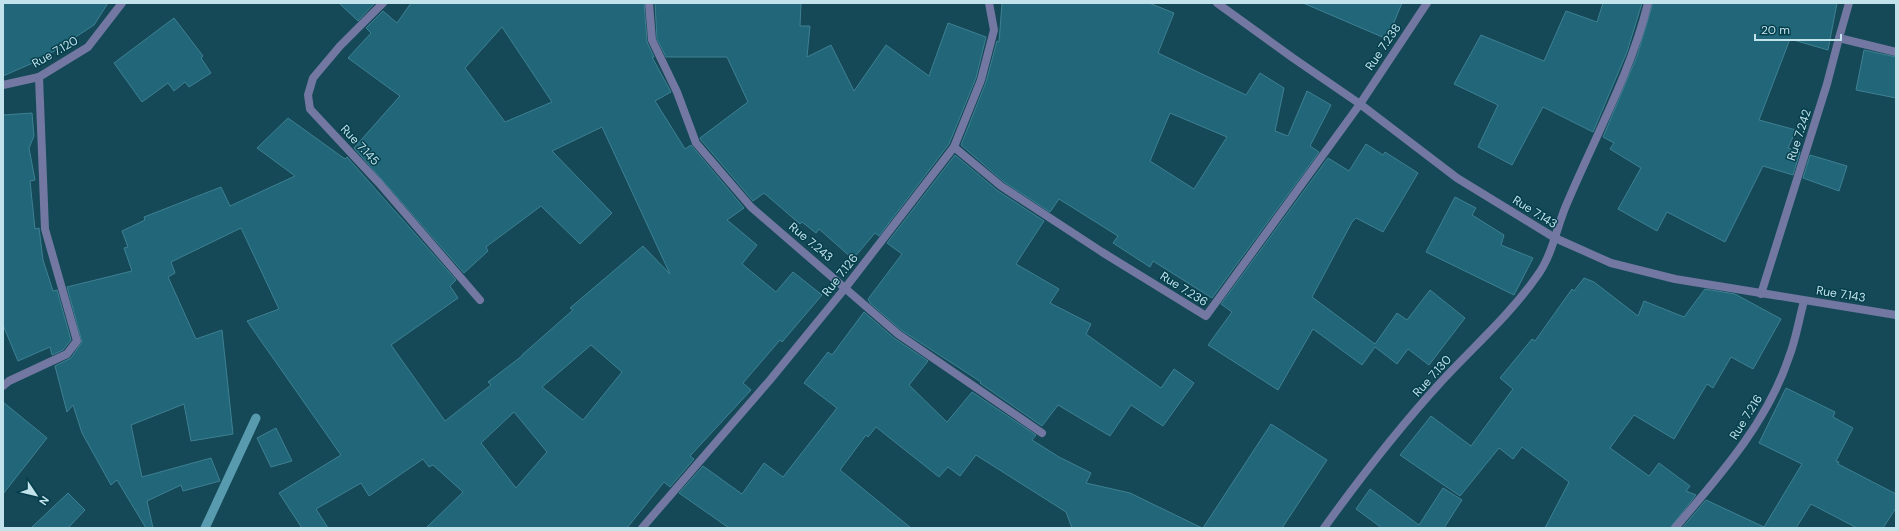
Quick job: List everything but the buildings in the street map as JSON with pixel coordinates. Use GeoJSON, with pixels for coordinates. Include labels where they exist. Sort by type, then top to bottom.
{"type":"FeatureCollection","features":[{"type":"Feature","properties":{"kind":"street","name":"Rue 7.120"},"geometry":{"type":"LineString","coordinates":[[3,85],[39,77],[88,47],[122,3]]}},
{"type":"Feature","properties":{"kind":"street","name":"Rue 7.145"},"geometry":{"type":"LineString","coordinates":[[383,3],[340,46],[313,78],[308,95],[310,109],[379,183],[480,300]]}},
{"type":"Feature","properties":{"kind":"street","name":"Rue 7.243"},"geometry":{"type":"LineString","coordinates":[[649,3],[652,40],[677,92],[696,143],[752,207],[846,287],[898,334],[1042,433]]}},
{"type":"Feature","properties":{"kind":"street","name":"Rue 7.126"},"geometry":{"type":"LineString","coordinates":[[642,528],[770,380],[846,287],[954,147],[981,80],[994,30],[989,3]]}},
{"type":"Feature","properties":{"kind":"street","name":"Rue 7.143"},"geometry":{"type":"LineString","coordinates":[[1217,3],[1360,104],[1457,178],[1555,238],[1611,263],[1675,279],[1896,315]]}},
{"type":"Feature","properties":{"kind":"street","name":"Rue 7.238"},"geometry":{"type":"LineString","coordinates":[[1360,104],[1427,3]]}},
{"type":"Feature","properties":{"kind":"street","name":"Rue 7.130"},"geometry":{"type":"LineString","coordinates":[[1324,528],[1369,467],[1439,384],[1496,324],[1538,276],[1555,238],[1567,202],[1611,106],[1643,24],[1648,3]]}},
{"type":"Feature","properties":{"kind":"street","name":"Rue 7.242"},"geometry":{"type":"LineString","coordinates":[[1761,294],[1827,84],[1848,3]]}},
{"type":"Feature","properties":{"kind":"street"},"geometry":{"type":"LineString","coordinates":[[1839,38],[1896,52]]}},
{"type":"Feature","properties":{"kind":"street"},"geometry":{"type":"LineString","coordinates":[[3,386],[16,377],[67,354],[77,341],[45,229],[39,77]]}},
{"type":"Feature","properties":{"kind":"street","name":"Rue 7.236"},"geometry":{"type":"LineString","coordinates":[[954,147],[1001,186],[1102,252],[1206,316],[1360,104]]}},
{"type":"Feature","properties":{"kind":"street","name":"Rue 7.216"},"geometry":{"type":"LineString","coordinates":[[1675,528],[1721,474],[1749,436],[1773,395],[1789,357],[1804,301]]}},
{"type":"Feature","properties":{"kind":"waterway"},"geometry":{"type":"LineString","coordinates":[[205,528],[256,418]]}}]}
